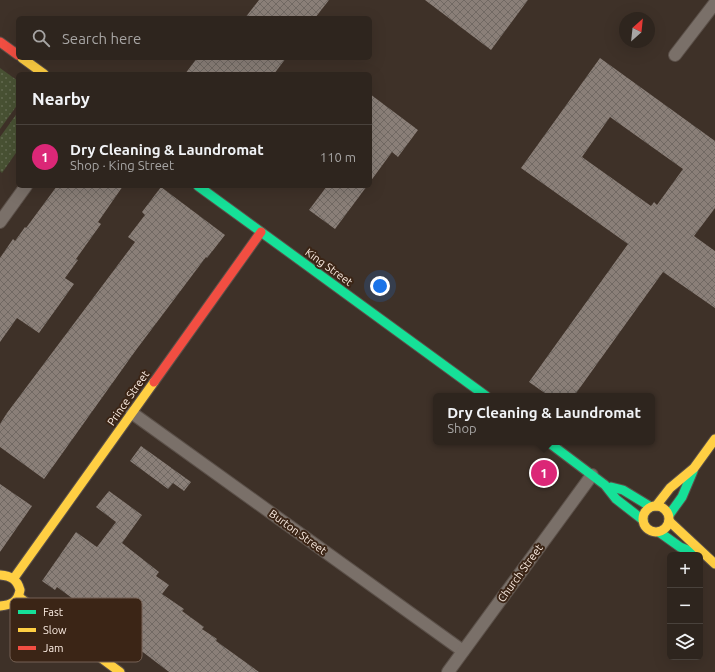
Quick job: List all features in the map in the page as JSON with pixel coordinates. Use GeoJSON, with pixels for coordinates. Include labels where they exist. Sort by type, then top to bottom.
{"type":"FeatureCollection","features":[{"type":"Feature","properties":{"kind":"street"},"geometry":{"type":"LineString","coordinates":[[675,55],[715,3]]}},
{"type":"Feature","properties":{"kind":"street"},"geometry":{"type":"LineString","coordinates":[[0,42],[16,54]]}},
{"type":"Feature","properties":{"kind":"street"},"geometry":{"type":"LineString","coordinates":[[25,60],[41,72]]}},
{"type":"Feature","properties":{"kind":"street"},"geometry":{"type":"LineString","coordinates":[[0,222],[25,188]]}},
{"type":"Feature","properties":{"kind":"street","name":"King Street"},"geometry":{"type":"LineString","coordinates":[[201,188],[482,393]]}},
{"type":"Feature","properties":{"kind":"street","name":"Prince Street"},"geometry":{"type":"LineString","coordinates":[[14,578],[261,232]]}},
{"type":"Feature","properties":{"kind":"street","name":"Burton Street"},"geometry":{"type":"LineString","coordinates":[[132,413],[463,651]]}},
{"type":"Feature","properties":{"kind":"street"},"geometry":{"type":"LineString","coordinates":[[659,532],[666,528],[669,518],[682,497],[694,468],[715,439]]}},
{"type":"Feature","properties":{"kind":"street"},"geometry":{"type":"LineString","coordinates":[[552,445],[605,485],[616,499],[643,520],[647,529],[650,531],[659,532],[680,546],[705,556]]}},
{"type":"Feature","properties":{"kind":"street"},"geometry":{"type":"LineString","coordinates":[[643,520],[645,513],[653,507],[670,488],[694,468]]}},
{"type":"Feature","properties":{"kind":"street","name":"Church Street"},"geometry":{"type":"LineString","coordinates":[[448,672],[592,475]]}},
{"type":"Feature","properties":{"kind":"street"},"geometry":{"type":"LineString","coordinates":[[605,485],[623,490],[653,507],[664,509],[669,518],[705,556],[715,564]]}},
{"type":"Feature","properties":{"kind":"street"},"geometry":{"type":"LineString","coordinates":[[0,575],[6,574],[14,578],[20,587],[19,597]]}},
{"type":"Feature","properties":{"kind":"street"},"geometry":{"type":"LineString","coordinates":[[0,606],[10,605]]}},
{"type":"Feature","properties":{"kind":"street"},"geometry":{"type":"LineString","coordinates":[[107,662],[120,672]]}},
{"type":"Feature","properties":{"kind":"green space"},"geometry":{"type":"Polygon","coordinates":[[[0,68],[16,80],[16,107],[0,129],[0,68]]]}},
{"type":"Feature","properties":{"kind":"green space"},"geometry":{"type":"Polygon","coordinates":[[[16,115],[16,153],[2,173],[0,171],[0,137],[16,115]]]}},
{"type":"Feature","properties":{"kind":"building"},"geometry":{"type":"Polygon","coordinates":[[[259,0],[329,0],[317,16],[247,16],[259,0]]]}},
{"type":"Feature","properties":{"kind":"building"},"geometry":{"type":"Polygon","coordinates":[[[425,0],[528,0],[491,50],[425,0]]]}},
{"type":"Feature","properties":{"kind":"building"},"geometry":{"type":"Polygon","coordinates":[[[600,58],[715,141],[715,208],[694,236],[715,251],[715,308],[663,272],[576,393],[545,393],[529,382],[628,244],[521,168],[600,58]],[[610,117],[582,157],[651,206],[654,202],[657,205],[683,169],[610,117]]]}},
{"type":"Feature","properties":{"kind":"building"},"geometry":{"type":"Polygon","coordinates":[[[196,60],[284,60],[276,72],[186,72],[196,60]]]}},
{"type":"Feature","properties":{"kind":"building"},"geometry":{"type":"Polygon","coordinates":[[[372,96],[418,130],[398,157],[392,152],[372,179],[372,96]]]}},
{"type":"Feature","properties":{"kind":"building"},"geometry":{"type":"Polygon","coordinates":[[[56,188],[122,188],[98,222],[101,224],[76,259],[78,260],[65,278],[74,284],[39,333],[17,318],[0,342],[0,258],[13,239],[15,241],[25,227],[26,228],[56,188]]]}},
{"type":"Feature","properties":{"kind":"building"},"geometry":{"type":"Polygon","coordinates":[[[160,188],[162,188],[225,235],[207,258],[206,257],[136,350],[44,479],[0,447],[0,424],[135,242],[128,237],[145,215],[142,212],[160,188]]]}},
{"type":"Feature","properties":{"kind":"building"},"geometry":{"type":"Polygon","coordinates":[[[326,188],[366,188],[335,229],[309,210],[326,188]]]}},
{"type":"Feature","properties":{"kind":"building"},"geometry":{"type":"Polygon","coordinates":[[[141,446],[191,482],[184,491],[173,483],[168,489],[130,461],[141,446]]]}},
{"type":"Feature","properties":{"kind":"building"},"geometry":{"type":"Polygon","coordinates":[[[0,484],[32,506],[0,552],[0,484]]]}},
{"type":"Feature","properties":{"kind":"building"},"geometry":{"type":"Polygon","coordinates":[[[109,491],[142,515],[122,543],[159,572],[156,576],[169,585],[162,594],[184,609],[182,611],[204,627],[202,629],[217,639],[216,641],[259,672],[169,672],[142,651],[142,598],[72,598],[57,587],[55,590],[42,581],[76,532],[97,547],[116,522],[96,507],[109,491]]]}},
{"type":"Feature","properties":{"kind":"traffic: fast"},"geometry":{"type":"LineString","coordinates":[[201,188],[482,393]]}},
{"type":"Feature","properties":{"kind":"traffic: fast"},"geometry":{"type":"LineString","coordinates":[[552,445],[605,485],[616,499],[643,520]]}},
{"type":"Feature","properties":{"kind":"traffic: fast"},"geometry":{"type":"LineString","coordinates":[[669,515],[682,497],[693,471]]}},
{"type":"Feature","properties":{"kind":"traffic: fast"},"geometry":{"type":"LineString","coordinates":[[611,487],[623,490],[651,507]]}},
{"type":"Feature","properties":{"kind":"traffic: fast"},"geometry":{"type":"LineString","coordinates":[[659,532],[680,547],[692,552]]}},
{"type":"Feature","properties":{"kind":"traffic: slow"},"geometry":{"type":"LineString","coordinates":[[25,60],[41,72]]}},
{"type":"Feature","properties":{"kind":"traffic: slow"},"geometry":{"type":"LineString","coordinates":[[14,578],[154,382]]}},
{"type":"Feature","properties":{"kind":"traffic: slow"},"geometry":{"type":"LineString","coordinates":[[656,506],[670,488],[694,468],[715,439]]}},
{"type":"Feature","properties":{"kind":"traffic: slow"},"geometry":{"type":"LineString","coordinates":[[656,506],[665,510],[669,519],[665,528],[656,532],[647,528],[643,519],[647,510],[656,506]]}},
{"type":"Feature","properties":{"kind":"traffic: slow"},"geometry":{"type":"LineString","coordinates":[[669,521],[715,564]]}},
{"type":"Feature","properties":{"kind":"traffic: slow"},"geometry":{"type":"LineString","coordinates":[[0,575],[7,576],[17,583],[20,590],[17,598]]}},
{"type":"Feature","properties":{"kind":"traffic: slow"},"geometry":{"type":"LineString","coordinates":[[0,606],[10,604]]}},
{"type":"Feature","properties":{"kind":"traffic: slow"},"geometry":{"type":"LineString","coordinates":[[107,662],[120,672]]}},
{"type":"Feature","properties":{"kind":"traffic: jam"},"geometry":{"type":"LineString","coordinates":[[0,42],[16,54]]}},
{"type":"Feature","properties":{"kind":"traffic: jam"},"geometry":{"type":"LineString","coordinates":[[154,382],[261,232]]}},
{"type":"Feature","properties":{"kind":"place","name":"Dry Cleaning & Laundromat"},"geometry":{"type":"Point","coordinates":[544,473]}}]}
